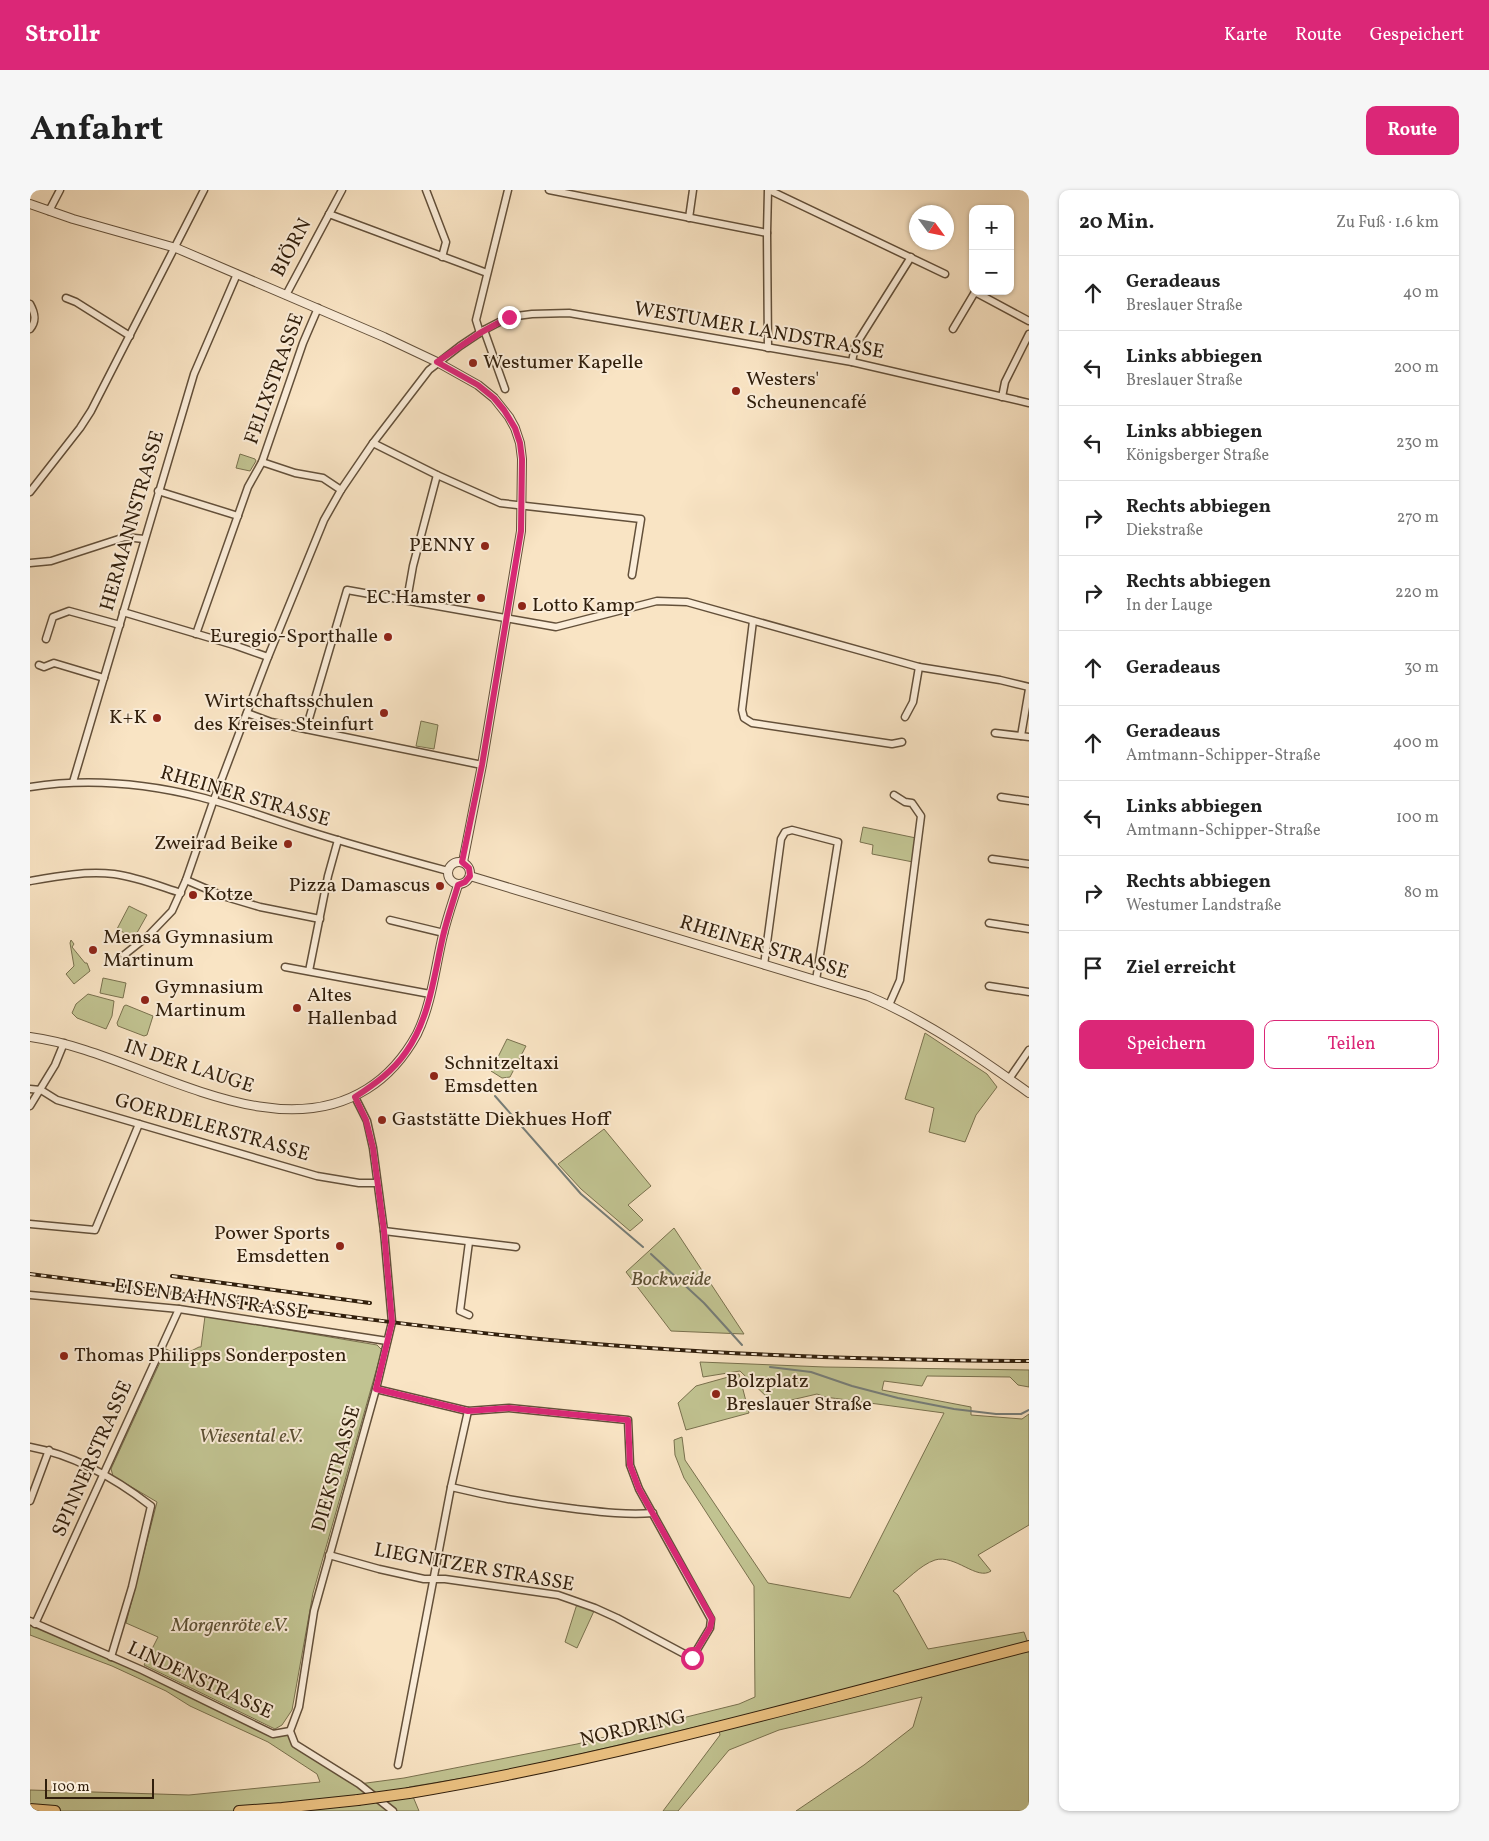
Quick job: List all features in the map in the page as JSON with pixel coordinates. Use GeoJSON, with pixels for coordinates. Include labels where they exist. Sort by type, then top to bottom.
{"type":"FeatureCollection","features":[{"type":"Feature","properties":{"kind":"main road","name":"NORDRING"},"geometry":{"type":"LineString","coordinates":[[239,1811],[358,1800],[487,1780],[720,1727],[1029,1646]]}},
{"type":"Feature","properties":{"kind":"main road"},"geometry":{"type":"LineString","coordinates":[[30,1809],[55,1811]]}},
{"type":"Feature","properties":{"kind":"street"},"geometry":{"type":"LineString","coordinates":[[49,211],[60,190]]}},
{"type":"Feature","properties":{"kind":"street"},"geometry":{"type":"LineString","coordinates":[[30,492],[88,417],[204,190]]}},
{"type":"Feature","properties":{"kind":"street","name":"BIÖRN"},"geometry":{"type":"LineString","coordinates":[[286,295],[342,190]]}},
{"type":"Feature","properties":{"kind":"street"},"geometry":{"type":"LineString","coordinates":[[426,190],[446,242],[442,256]]}},
{"type":"Feature","properties":{"kind":"street"},"geometry":{"type":"LineString","coordinates":[[505,389],[476,320],[508,190]]}},
{"type":"Feature","properties":{"kind":"street"},"geometry":{"type":"LineString","coordinates":[[549,190],[767,233]]}},
{"type":"Feature","properties":{"kind":"street"},"geometry":{"type":"LineString","coordinates":[[689,218],[694,190]]}},
{"type":"Feature","properties":{"kind":"street"},"geometry":{"type":"LineString","coordinates":[[768,348],[768,190],[945,274]]}},
{"type":"Feature","properties":{"kind":"street"},"geometry":{"type":"LineString","coordinates":[[30,204],[176,248],[318,308],[437,362],[478,385],[494,398],[509,417],[515,428],[521,451],[521,531],[482,765],[462,862]]}},
{"type":"Feature","properties":{"kind":"street"},"geometry":{"type":"LineString","coordinates":[[329,214],[487,273]]}},
{"type":"Feature","properties":{"kind":"street"},"geometry":{"type":"LineString","coordinates":[[852,362],[855,346],[911,257]]}},
{"type":"Feature","properties":{"kind":"street","name":"HERMANNSTRASSE"},"geometry":{"type":"LineString","coordinates":[[73,782],[194,374],[238,274]]}},
{"type":"Feature","properties":{"kind":"street"},"geometry":{"type":"LineString","coordinates":[[953,329],[973,295]]}},
{"type":"Feature","properties":{"kind":"street"},"geometry":{"type":"LineString","coordinates":[[981,295],[1029,321]]}},
{"type":"Feature","properties":{"kind":"street"},"geometry":{"type":"LineString","coordinates":[[66,298],[76,302],[130,336]]}},
{"type":"Feature","properties":{"kind":"street"},"geometry":{"type":"LineString","coordinates":[[30,304],[35,313],[35,321],[30,329]]}},
{"type":"Feature","properties":{"kind":"street","name":"FELIXSTRASSE"},"geometry":{"type":"LineString","coordinates":[[196,634],[248,487],[262,462],[303,343],[318,308]]}},
{"type":"Feature","properties":{"kind":"street","name":"WESTUMER LANDSTRASSE"},"geometry":{"type":"LineString","coordinates":[[124,955],[163,922],[172,911],[181,893],[268,657],[324,520],[341,490],[373,443],[429,370],[437,362],[482,332],[509,317],[569,313],[852,362],[1029,403]]}},
{"type":"Feature","properties":{"kind":"street"},"geometry":{"type":"LineString","coordinates":[[1002,397],[1005,382],[1029,334]]}},
{"type":"Feature","properties":{"kind":"street"},"geometry":{"type":"LineString","coordinates":[[373,443],[437,475],[500,503],[641,519],[632,576]]}},
{"type":"Feature","properties":{"kind":"street","name":"FELIXSTRASSE"},"geometry":{"type":"LineString","coordinates":[[262,462],[295,473],[323,478],[341,490]]}},
{"type":"Feature","properties":{"kind":"street"},"geometry":{"type":"LineString","coordinates":[[407,600],[413,566],[437,475]]}},
{"type":"Feature","properties":{"kind":"street"},"geometry":{"type":"LineString","coordinates":[[158,491],[238,516]]}},
{"type":"Feature","properties":{"kind":"street"},"geometry":{"type":"LineString","coordinates":[[30,563],[51,561],[125,538],[144,539]]}},
{"type":"Feature","properties":{"kind":"street"},"geometry":{"type":"LineString","coordinates":[[306,729],[347,590],[556,626],[657,601],[678,601],[704,606],[920,667],[1000,680],[1029,688],[1021,736]]}},
{"type":"Feature","properties":{"kind":"street"},"geometry":{"type":"LineString","coordinates":[[46,639],[53,617],[69,611],[120,625]]}},
{"type":"Feature","properties":{"kind":"street"},"geometry":{"type":"LineString","coordinates":[[123,612],[268,657]]}},
{"type":"Feature","properties":{"kind":"street"},"geometry":{"type":"LineString","coordinates":[[753,621],[742,710],[744,718],[752,723],[781,728],[892,744],[902,742]]}},
{"type":"Feature","properties":{"kind":"street"},"geometry":{"type":"LineString","coordinates":[[39,665],[44,667],[54,663],[104,678]]}},
{"type":"Feature","properties":{"kind":"street"},"geometry":{"type":"LineString","coordinates":[[905,717],[913,702],[920,667]]}},
{"type":"Feature","properties":{"kind":"street"},"geometry":{"type":"LineString","coordinates":[[247,713],[271,722],[482,765]]}},
{"type":"Feature","properties":{"kind":"street"},"geometry":{"type":"LineString","coordinates":[[995,733],[1029,737]]}},
{"type":"Feature","properties":{"kind":"street","name":"RHEINER STRASSE"},"geometry":{"type":"LineString","coordinates":[[30,787],[73,782],[104,782],[141,786],[200,797],[338,840],[448,871]]}},
{"type":"Feature","properties":{"kind":"street"},"geometry":{"type":"LineString","coordinates":[[889,1004],[900,980],[921,816],[912,803],[905,802],[894,795]]}},
{"type":"Feature","properties":{"kind":"street"},"geometry":{"type":"LineString","coordinates":[[1001,797],[1029,801]]}},
{"type":"Feature","properties":{"kind":"street"},"geometry":{"type":"LineString","coordinates":[[764,965],[781,839],[785,832],[792,830],[838,842],[816,980]]}},
{"type":"Feature","properties":{"kind":"street"},"geometry":{"type":"LineString","coordinates":[[309,971],[328,876],[338,840]]}},
{"type":"Feature","properties":{"kind":"street"},"geometry":{"type":"LineString","coordinates":[[992,859],[1029,864]]}},
{"type":"Feature","properties":{"kind":"street"},"geometry":{"type":"LineString","coordinates":[[462,862],[469,868],[470,876],[465,882],[458,885],[450,880],[448,871],[453,863],[462,862]]}},
{"type":"Feature","properties":{"kind":"street"},"geometry":{"type":"LineString","coordinates":[[30,882],[72,874],[113,874],[181,893]]}},
{"type":"Feature","properties":{"kind":"street","name":"RHEINER STRASSE"},"geometry":{"type":"LineString","coordinates":[[470,876],[816,980],[889,1004],[947,1038],[1029,1093]]}},
{"type":"Feature","properties":{"kind":"street"},"geometry":{"type":"LineString","coordinates":[[186,880],[223,896],[260,907],[320,919]]}},
{"type":"Feature","properties":{"kind":"street","name":"IN DER LAUGE"},"geometry":{"type":"LineString","coordinates":[[30,1037],[64,1043],[94,1052],[200,1091],[245,1104],[285,1110],[309,1109],[355,1097],[386,1075],[406,1053],[421,1024],[458,885]]}},
{"type":"Feature","properties":{"kind":"street"},"geometry":{"type":"LineString","coordinates":[[390,920],[444,933]]}},
{"type":"Feature","properties":{"kind":"street"},"geometry":{"type":"LineString","coordinates":[[989,923],[1029,929]]}},
{"type":"Feature","properties":{"kind":"street"},"geometry":{"type":"LineString","coordinates":[[285,967],[430,994]]}},
{"type":"Feature","properties":{"kind":"street"},"geometry":{"type":"LineString","coordinates":[[989,986],[1029,992]]}},
{"type":"Feature","properties":{"kind":"street"},"geometry":{"type":"LineString","coordinates":[[30,1106],[56,1065],[64,1043]]}},
{"type":"Feature","properties":{"kind":"street"},"geometry":{"type":"LineString","coordinates":[[1009,1079],[1029,1050]]}},
{"type":"Feature","properties":{"kind":"street"},"geometry":{"type":"LineString","coordinates":[[30,1089],[41,1090]]}},
{"type":"Feature","properties":{"kind":"street","name":"GOERDELERSTRASSE"},"geometry":{"type":"LineString","coordinates":[[41,1090],[57,1100],[317,1176],[359,1183],[377,1183]]}},
{"type":"Feature","properties":{"kind":"street","name":"DIEKSTRASSE"},"geometry":{"type":"LineString","coordinates":[[290,1731],[299,1708],[314,1611],[376,1389],[392,1322],[384,1231],[373,1148],[364,1116],[355,1097]]}},
{"type":"Feature","properties":{"kind":"street"},"geometry":{"type":"LineString","coordinates":[[30,1224],[95,1230],[139,1124]]}},
{"type":"Feature","properties":{"kind":"street"},"geometry":{"type":"LineString","coordinates":[[384,1231],[516,1247]]}},
{"type":"Feature","properties":{"kind":"street"},"geometry":{"type":"LineString","coordinates":[[469,1242],[460,1311],[469,1315]]}},
{"type":"Feature","properties":{"kind":"street","name":"EISENBAHNSTRASSE"},"geometry":{"type":"LineString","coordinates":[[30,1295],[179,1308],[387,1341]]}},
{"type":"Feature","properties":{"kind":"street","name":"SPINNERSTRASSE"},"geometry":{"type":"LineString","coordinates":[[33,1622],[104,1474],[179,1308]]}},
{"type":"Feature","properties":{"kind":"street"},"geometry":{"type":"LineString","coordinates":[[376,1389],[468,1411],[509,1408],[628,1420],[630,1465],[639,1489],[653,1514],[627,1515],[546,1505],[498,1498],[450,1487]]}},
{"type":"Feature","properties":{"kind":"street"},"geometry":{"type":"LineString","coordinates":[[398,1765],[450,1487],[468,1411]]}},
{"type":"Feature","properties":{"kind":"street"},"geometry":{"type":"LineString","coordinates":[[30,1447],[49,1450],[104,1474],[151,1506],[132,1586],[111,1657]]}},
{"type":"Feature","properties":{"kind":"street"},"geometry":{"type":"LineString","coordinates":[[30,1501],[49,1450]]}},
{"type":"Feature","properties":{"kind":"street","name":"LIEGNITZER STRASSE"},"geometry":{"type":"LineString","coordinates":[[329,1555],[379,1569],[434,1579],[558,1596],[618,1618],[692,1658],[710,1628],[712,1619],[653,1514]]}},
{"type":"Feature","properties":{"kind":"street","name":"LINDENSTRASSE"},"geometry":{"type":"LineString","coordinates":[[33,1622],[142,1670],[272,1734],[290,1731],[295,1744],[358,1784],[393,1811]]}},
{"type":"Feature","properties":{"kind":"green space"},"geometry":{"type":"Polygon","coordinates":[[[240,454],[255,459],[256,461],[250,471],[236,468],[240,454]]]}},
{"type":"Feature","properties":{"kind":"green space"},"geometry":{"type":"Polygon","coordinates":[[[421,721],[438,725],[434,749],[416,746],[421,721]]]}},
{"type":"Feature","properties":{"kind":"green space"},"geometry":{"type":"Polygon","coordinates":[[[863,827],[916,838],[913,862],[872,854],[873,845],[860,842],[863,827]]]}},
{"type":"Feature","properties":{"kind":"green space"},"geometry":{"type":"Polygon","coordinates":[[[129,906],[147,915],[134,938],[117,929],[129,906]]]}},
{"type":"Feature","properties":{"kind":"green space"},"geometry":{"type":"Polygon","coordinates":[[[71,940],[74,944],[72,947],[87,963],[90,971],[74,984],[66,974],[74,966],[71,940]]]}},
{"type":"Feature","properties":{"kind":"green space"},"geometry":{"type":"Polygon","coordinates":[[[103,978],[126,983],[123,998],[100,993],[103,978]]]}},
{"type":"Feature","properties":{"kind":"green space"},"geometry":{"type":"Polygon","coordinates":[[[88,994],[114,1001],[112,1016],[106,1029],[77,1018],[72,1013],[76,1004],[88,994]]]}},
{"type":"Feature","properties":{"kind":"green space"},"geometry":{"type":"Polygon","coordinates":[[[126,1005],[153,1016],[147,1035],[144,1036],[118,1026],[117,1023],[126,1005]]]}},
{"type":"Feature","properties":{"kind":"green space"},"geometry":{"type":"Polygon","coordinates":[[[925,1033],[987,1074],[997,1087],[976,1115],[965,1142],[929,1132],[934,1108],[905,1099],[925,1033]]]}},
{"type":"Feature","properties":{"kind":"green space"},"geometry":{"type":"Polygon","coordinates":[[[507,1039],[526,1046],[510,1077],[502,1078],[491,1071],[507,1039]]]}},
{"type":"Feature","properties":{"kind":"green space"},"geometry":{"type":"Polygon","coordinates":[[[604,1129],[651,1186],[628,1205],[643,1220],[630,1231],[581,1189],[558,1164],[604,1129]]]}},
{"type":"Feature","properties":{"kind":"green space","name":"Bockweide"},"geometry":{"type":"Polygon","coordinates":[[[674,1228],[744,1334],[671,1331],[626,1272],[674,1228]]]}},
{"type":"Feature","properties":{"kind":"green space","name":"Wiesental e.V."},"geometry":{"type":"Polygon","coordinates":[[[205,1316],[377,1345],[382,1350],[313,1593],[292,1710],[282,1725],[275,1729],[144,1665],[158,1637],[126,1623],[157,1502],[113,1476],[111,1469],[166,1349],[181,1356],[201,1347],[205,1316]]]}},
{"type":"Feature","properties":{"kind":"green space"},"geometry":{"type":"Polygon","coordinates":[[[700,1362],[825,1367],[1029,1370],[1029,1387],[1018,1385],[1010,1377],[927,1376],[922,1386],[884,1381],[882,1390],[971,1407],[971,1415],[1022,1419],[1029,1414],[1029,1525],[978,1555],[991,1571],[979,1573],[958,1563],[943,1559],[935,1560],[919,1569],[893,1591],[898,1595],[928,1649],[1024,1632],[1029,1646],[1029,1811],[796,1811],[864,1765],[913,1727],[922,1697],[779,1730],[729,1750],[678,1811],[663,1811],[720,1735],[717,1722],[512,1770],[409,1787],[419,1811],[30,1811],[30,1790],[189,1795],[320,1782],[317,1774],[268,1742],[190,1706],[166,1691],[112,1666],[30,1635],[30,1621],[272,1734],[290,1731],[295,1744],[359,1784],[404,1778],[577,1744],[739,1704],[755,1697],[754,1586],[684,1478],[675,1455],[674,1440],[682,1437],[685,1460],[768,1583],[850,1598],[944,1413],[825,1397],[817,1394],[774,1404],[740,1371],[703,1377],[700,1362]]]}},
{"type":"Feature","properties":{"kind":"green space","name":"Bolzplatz Breslauer Straße"},"geometry":{"type":"Polygon","coordinates":[[[739,1374],[749,1413],[686,1430],[678,1403],[696,1386],[739,1374]]]}},
{"type":"Feature","properties":{"kind":"green space"},"geometry":{"type":"Polygon","coordinates":[[[577,1604],[594,1611],[577,1648],[565,1642],[577,1604]]]}},
{"type":"Feature","properties":{"kind":"waterway"},"geometry":{"type":"LineString","coordinates":[[495,1096],[581,1194],[643,1247]]}},
{"type":"Feature","properties":{"kind":"waterway"},"geometry":{"type":"LineString","coordinates":[[651,1254],[704,1303],[742,1345]]}},
{"type":"Feature","properties":{"kind":"waterway"},"geometry":{"type":"LineString","coordinates":[[770,1367],[811,1372],[852,1386],[898,1398],[954,1409],[996,1414],[1021,1414],[1029,1410]]}},
{"type":"Feature","properties":{"kind":"railway"},"geometry":{"type":"LineString","coordinates":[[30,1274],[355,1317],[550,1340],[790,1356],[1029,1361]]}},
{"type":"Feature","properties":{"kind":"railway"},"geometry":{"type":"LineString","coordinates":[[172,1276],[370,1303]]}},
{"type":"Feature","properties":{"kind":"place","name":"Westumer Kapelle"},"geometry":{"type":"Point","coordinates":[473,363]}},
{"type":"Feature","properties":{"kind":"place","name":"Westers' Scheunencafé"},"geometry":{"type":"Point","coordinates":[736,391]}},
{"type":"Feature","properties":{"kind":"place","name":"PENNY"},"geometry":{"type":"Point","coordinates":[485,546]}},
{"type":"Feature","properties":{"kind":"place","name":"EC Hamster"},"geometry":{"type":"Point","coordinates":[481,598]}},
{"type":"Feature","properties":{"kind":"place","name":"Lotto Kamp"},"geometry":{"type":"Point","coordinates":[522,606]}},
{"type":"Feature","properties":{"kind":"place","name":"Euregio-Sporthalle"},"geometry":{"type":"Point","coordinates":[388,637]}},
{"type":"Feature","properties":{"kind":"place","name":"Wirtschaftsschulen des Kreises Steinfurt"},"geometry":{"type":"Point","coordinates":[384,713]}},
{"type":"Feature","properties":{"kind":"place","name":"K+K"},"geometry":{"type":"Point","coordinates":[157,718]}},
{"type":"Feature","properties":{"kind":"place","name":"Zweirad Beike"},"geometry":{"type":"Point","coordinates":[288,844]}},
{"type":"Feature","properties":{"kind":"place","name":"Pizza Damascus"},"geometry":{"type":"Point","coordinates":[440,886]}},
{"type":"Feature","properties":{"kind":"place","name":"Kotze"},"geometry":{"type":"Point","coordinates":[193,895]}},
{"type":"Feature","properties":{"kind":"place","name":"Mensa Gymnasium Martinum"},"geometry":{"type":"Point","coordinates":[93,950]}},
{"type":"Feature","properties":{"kind":"place","name":"Gymnasium Martinum"},"geometry":{"type":"Point","coordinates":[145,1000]}},
{"type":"Feature","properties":{"kind":"place","name":"Altes Hallenbad"},"geometry":{"type":"Point","coordinates":[297,1008]}},
{"type":"Feature","properties":{"kind":"place","name":"Schnitzeltaxi Emsdetten"},"geometry":{"type":"Point","coordinates":[434,1076]}},
{"type":"Feature","properties":{"kind":"place","name":"Gaststätte Diekhues Hoff"},"geometry":{"type":"Point","coordinates":[382,1120]}},
{"type":"Feature","properties":{"kind":"place","name":"Power Sports Emsdetten"},"geometry":{"type":"Point","coordinates":[340,1246]}},
{"type":"Feature","properties":{"kind":"place","name":"Thomas Philipps Sonderposten"},"geometry":{"type":"Point","coordinates":[64,1356]}},
{"type":"Feature","properties":{"kind":"place","name":"Bolzplatz Breslauer Straße"},"geometry":{"type":"Point","coordinates":[716,1394]}},
{"type":"Feature","properties":{"kind":"route"},"geometry":{"type":"LineString","coordinates":[[509,317],[480,333],[437,362],[478,385],[494,398],[515,428],[520,443],[522,459],[521,531],[482,765],[462,862],[469,868],[470,876],[468,880],[458,885],[444,933],[426,1011],[412,1042],[406,1053],[386,1075],[355,1097],[366,1120],[373,1148],[384,1231],[392,1322],[376,1389],[468,1411],[509,1408],[628,1420],[630,1465],[639,1489],[712,1619],[710,1628],[692,1658]]}},
{"type":"Feature","properties":{"kind":"park label","name":"Morgenröte e.V."},"geometry":{"type":"Point","coordinates":[230,1626]}}]}
